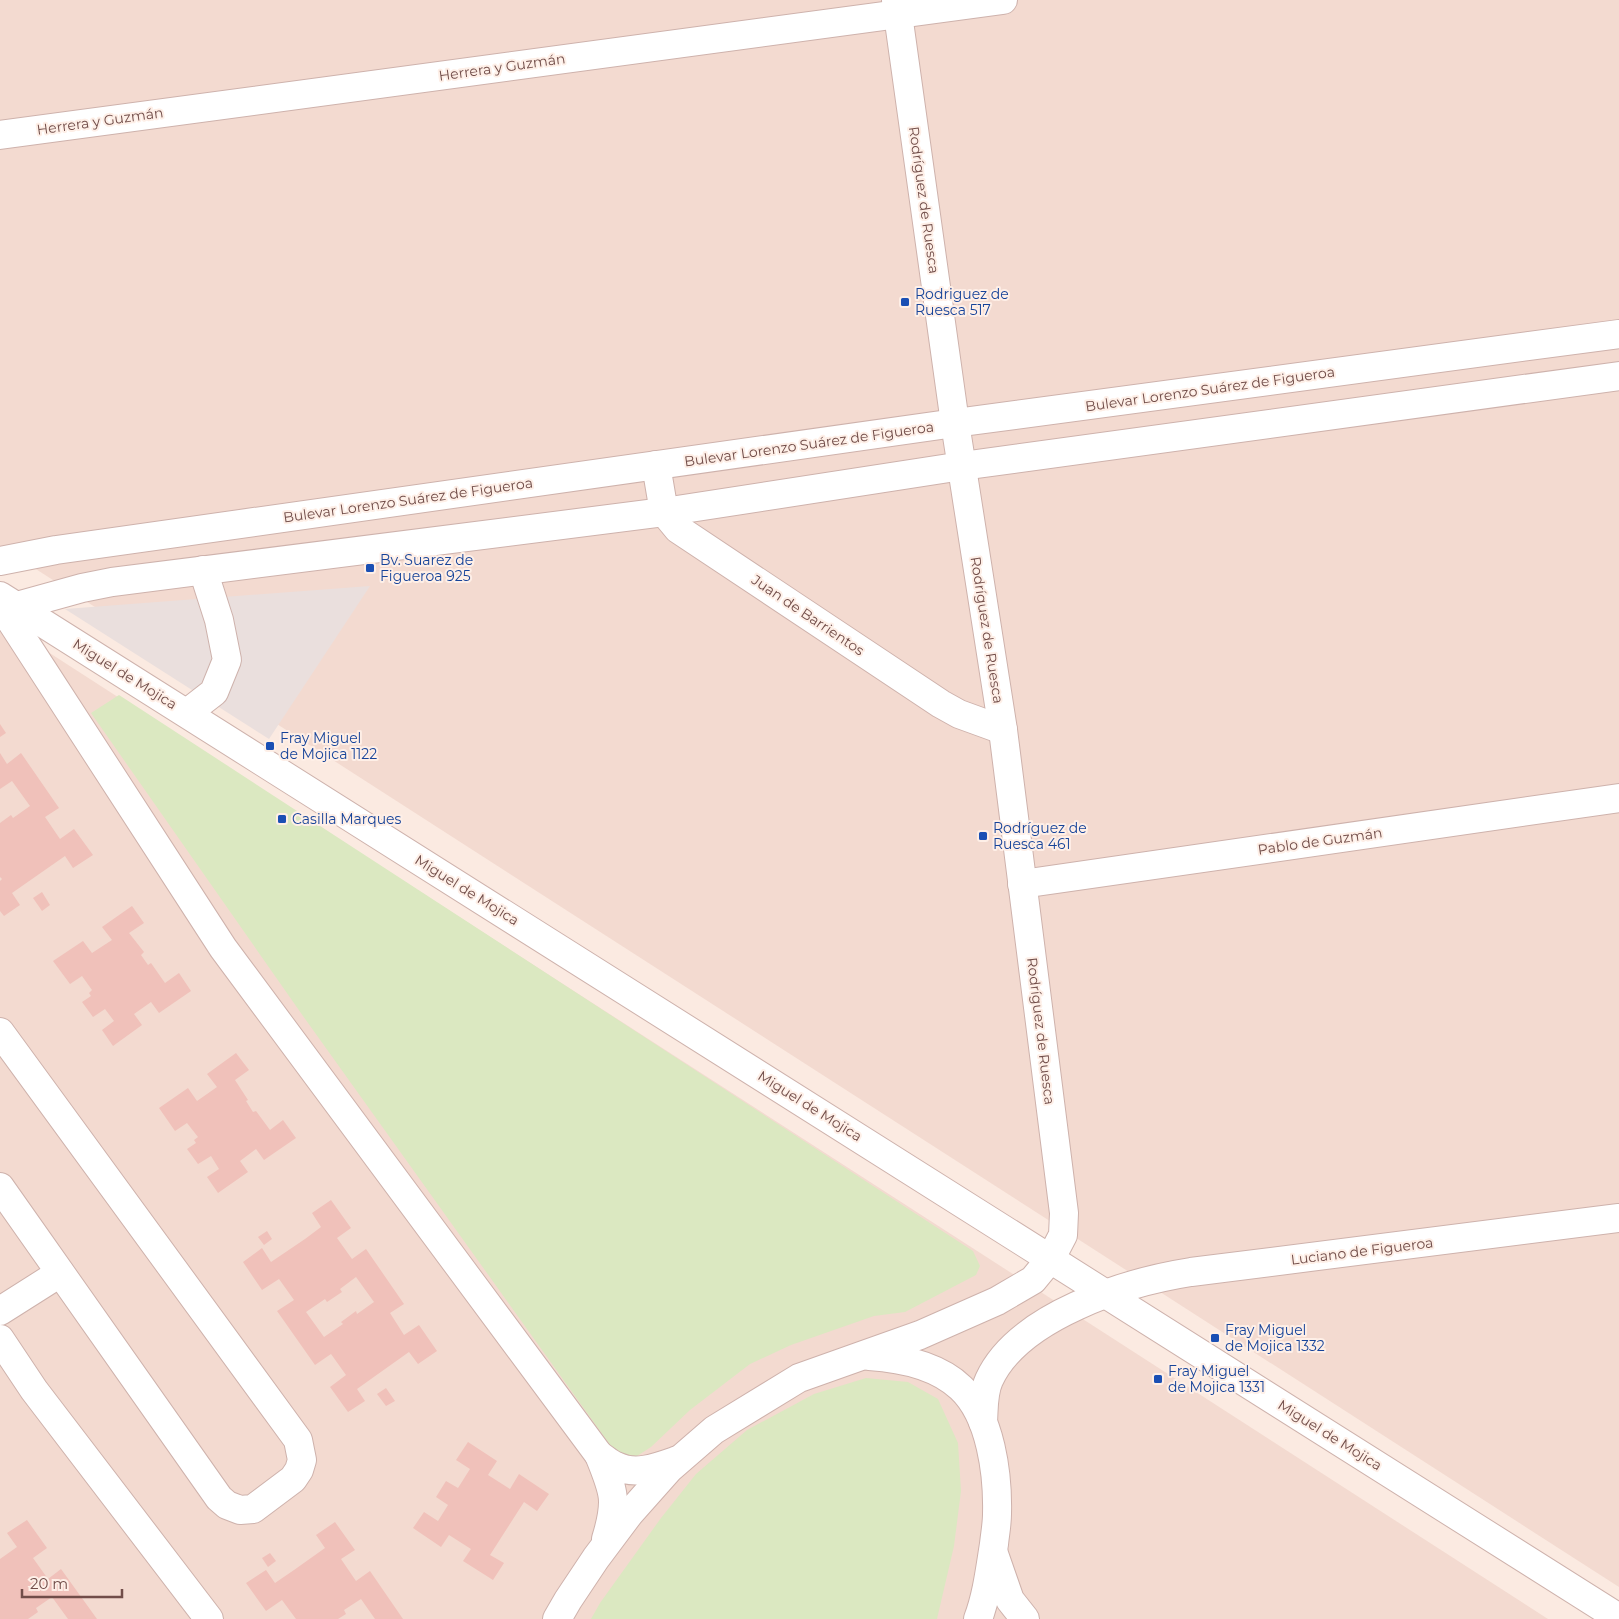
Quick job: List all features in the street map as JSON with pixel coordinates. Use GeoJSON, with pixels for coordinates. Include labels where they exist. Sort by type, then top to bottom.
{"type":"FeatureCollection","features":[{"type":"Feature","properties":{"kind":"street","name":"Herrera y Guzmán"},"geometry":{"type":"LineString","coordinates":[[0,135],[897,7],[1003,0]]}},
{"type":"Feature","properties":{"kind":"street","name":"Rodríguez de Ruesca"},"geometry":{"type":"LineString","coordinates":[[557,1619],[568,1600],[629,1514],[668,1469],[714,1430],[799,1378],[920,1335],[997,1301],[1033,1280],[1051,1258],[1063,1235],[1064,1213],[1002,730],[954,423],[897,7]]}},
{"type":"Feature","properties":{"kind":"street","name":"Bulevar Lorenzo Suárez de Figueroa"},"geometry":{"type":"LineString","coordinates":[[0,561],[56,550],[954,423],[1619,334]]}},
{"type":"Feature","properties":{"kind":"street"},"geometry":{"type":"LineString","coordinates":[[604,1548],[613,1518],[615,1499],[610,1480],[599,1455],[223,948],[6,602],[112,582],[664,512],[962,466],[1619,376]]}},
{"type":"Feature","properties":{"kind":"street"},"geometry":{"type":"LineString","coordinates":[[656,465],[664,512]]}},
{"type":"Feature","properties":{"kind":"street","name":"Juan de Barrientos"},"geometry":{"type":"LineString","coordinates":[[664,512],[678,529],[941,704],[958,714],[1002,730]]}},
{"type":"Feature","properties":{"kind":"street"},"geometry":{"type":"LineString","coordinates":[[187,713],[214,692],[228,660],[219,620],[203,570]]}},
{"type":"Feature","properties":{"kind":"street","name":"Miguel de Mojica"},"geometry":{"type":"LineString","coordinates":[[6,602],[187,713],[1619,1618]]}},
{"type":"Feature","properties":{"kind":"street","name":"Pablo de Guzmán"},"geometry":{"type":"LineString","coordinates":[[1022,884],[1619,798]]}},
{"type":"Feature","properties":{"kind":"street"},"geometry":{"type":"LineString","coordinates":[[0,1032],[298,1440],[302,1460],[299,1470],[293,1479],[253,1509],[240,1510],[227,1505],[218,1498],[0,1187]]}},
{"type":"Feature","properties":{"kind":"street","name":"Luciano de Figueroa"},"geometry":{"type":"LineString","coordinates":[[983,1422],[984,1398],[989,1380],[1001,1361],[1019,1340],[1045,1322],[1134,1284],[1159,1277],[1191,1272],[1619,1218]]}},
{"type":"Feature","properties":{"kind":"street"},"geometry":{"type":"LineString","coordinates":[[0,1310],[60,1273]]}},
{"type":"Feature","properties":{"kind":"street"},"geometry":{"type":"LineString","coordinates":[[0,1339],[34,1390],[210,1619]]}},
{"type":"Feature","properties":{"kind":"street"},"geometry":{"type":"LineString","coordinates":[[863,1355],[912,1362],[938,1372],[961,1387],[974,1404],[983,1422],[994,1465],[997,1514],[990,1573],[978,1619]]}},
{"type":"Feature","properties":{"kind":"street"},"geometry":{"type":"LineString","coordinates":[[599,1455],[616,1466],[628,1470],[649,1470],[679,1460]]}},
{"type":"Feature","properties":{"kind":"street"},"geometry":{"type":"LineString","coordinates":[[993,1550],[1010,1600],[1025,1619]]}},
{"type":"Feature","properties":{"kind":"shaded area"},"geometry":{"type":"Polygon","coordinates":[[[0,0],[1619,0],[1619,1587],[0,546],[0,0]]]}},
{"type":"Feature","properties":{"kind":"shaded area"},"geometry":{"type":"Polygon","coordinates":[[[370,586],[269,739],[65,609],[370,586]]]}},
{"type":"Feature","properties":{"kind":"shaded area"},"geometry":{"type":"Polygon","coordinates":[[[0,621],[1548,1619],[0,1619],[0,621]]]}},
{"type":"Feature","properties":{"kind":"green space"},"geometry":{"type":"Polygon","coordinates":[[[119,695],[973,1251],[980,1266],[976,1275],[905,1312],[874,1316],[791,1345],[750,1364],[690,1410],[651,1447],[634,1458],[615,1452],[303,1016],[91,713],[119,695]]]}},
{"type":"Feature","properties":{"kind":"green space"},"geometry":{"type":"Polygon","coordinates":[[[866,1378],[908,1382],[938,1399],[958,1443],[961,1491],[954,1546],[937,1619],[591,1619],[600,1603],[661,1518],[696,1474],[747,1430],[814,1394],[866,1378]]]}},
{"type":"Feature","properties":{"kind":"building"},"geometry":{"type":"Polygon","coordinates":[[[0,724],[6,733],[0,737],[0,724]]]}},
{"type":"Feature","properties":{"kind":"building"},"geometry":{"type":"Polygon","coordinates":[[[0,753],[7,764],[21,753],[59,808],[45,817],[60,839],[74,829],[93,855],[73,868],[65,856],[12,893],[20,905],[4,916],[0,911],[0,881],[2,879],[0,877],[0,823],[11,815],[13,818],[30,806],[12,781],[0,789],[0,753]]]}},
{"type":"Feature","properties":{"kind":"building"},"geometry":{"type":"Polygon","coordinates":[[[42,892],[50,905],[42,911],[33,898],[42,892]]]}},
{"type":"Feature","properties":{"kind":"building"},"geometry":{"type":"Polygon","coordinates":[[[132,906],[144,923],[129,933],[144,952],[141,955],[148,965],[151,963],[165,983],[179,973],[191,991],[159,1013],[151,1002],[134,1014],[142,1025],[113,1046],[102,1030],[114,1021],[105,1009],[93,1017],[82,1002],[91,996],[89,993],[92,990],[82,976],[70,984],[53,961],[83,941],[92,953],[112,940],[102,927],[132,906]]]}},
{"type":"Feature","properties":{"kind":"building"},"geometry":{"type":"Polygon","coordinates":[[[236,1053],[249,1070],[235,1080],[248,1100],[246,1101],[253,1112],[256,1111],[270,1130],[283,1120],[296,1138],[264,1160],[256,1149],[240,1161],[248,1172],[218,1193],[207,1177],[219,1169],[211,1156],[198,1164],[187,1149],[196,1143],[194,1140],[198,1137],[187,1123],[175,1131],[159,1108],[188,1088],[197,1101],[217,1087],[207,1074],[236,1053]]]}},
{"type":"Feature","properties":{"kind":"building"},"geometry":{"type":"Polygon","coordinates":[[[331,1200],[351,1228],[337,1238],[352,1259],[366,1249],[404,1304],[390,1313],[404,1335],[419,1325],[437,1351],[418,1364],[409,1352],[357,1389],[365,1401],[348,1412],[330,1387],[346,1375],[331,1354],[315,1365],[277,1311],[294,1300],[279,1279],[262,1290],[243,1262],[262,1248],[271,1262],[305,1239],[321,1227],[312,1213],[331,1200]],[[356,1277],[340,1289],[342,1292],[327,1302],[325,1299],[306,1312],[324,1337],[343,1324],[341,1322],[356,1311],[357,1314],[374,1302],[356,1277]]]}},
{"type":"Feature","properties":{"kind":"building"},"geometry":{"type":"Polygon","coordinates":[[[267,1231],[272,1239],[264,1245],[258,1237],[267,1231]]]}},
{"type":"Feature","properties":{"kind":"building"},"geometry":{"type":"Polygon","coordinates":[[[386,1388],[395,1401],[386,1406],[377,1394],[386,1388]]]}},
{"type":"Feature","properties":{"kind":"building"},"geometry":{"type":"Polygon","coordinates":[[[468,1442],[497,1461],[488,1475],[510,1489],[519,1474],[549,1494],[537,1511],[524,1502],[490,1555],[504,1563],[493,1580],[463,1561],[471,1549],[449,1535],[441,1547],[413,1528],[424,1512],[438,1521],[448,1505],[436,1497],[446,1481],[458,1488],[470,1469],[456,1460],[468,1442]]]}},
{"type":"Feature","properties":{"kind":"building"},"geometry":{"type":"Polygon","coordinates":[[[27,1520],[47,1548],[33,1558],[48,1579],[61,1569],[97,1619],[68,1619],[52,1597],[36,1608],[38,1612],[28,1619],[0,1619],[0,1559],[17,1547],[7,1533],[27,1520]]]}},
{"type":"Feature","properties":{"kind":"building"},"geometry":{"type":"Polygon","coordinates":[[[335,1522],[355,1550],[341,1559],[356,1581],[370,1571],[403,1619],[375,1619],[361,1599],[344,1610],[346,1614],[338,1619],[296,1619],[282,1600],[266,1611],[246,1583],[266,1570],[275,1583],[294,1570],[325,1548],[316,1535],[335,1522]]]}},
{"type":"Feature","properties":{"kind":"building"},"geometry":{"type":"Polygon","coordinates":[[[270,1553],[276,1561],[268,1567],[262,1558],[270,1553]]]}},
{"type":"Feature","properties":{"kind":"place","name":"Rodriguez de Ruesca 517"},"geometry":{"type":"Point","coordinates":[905,302]}},
{"type":"Feature","properties":{"kind":"place","name":"Bv. Suarez de Figueroa 925"},"geometry":{"type":"Point","coordinates":[370,568]}},
{"type":"Feature","properties":{"kind":"place","name":"Fray Miguel de Mojica 1122"},"geometry":{"type":"Point","coordinates":[270,746]}},
{"type":"Feature","properties":{"kind":"place","name":"Casilla Marques"},"geometry":{"type":"Point","coordinates":[282,819]}},
{"type":"Feature","properties":{"kind":"place","name":"Rodríguez de Ruesca 461"},"geometry":{"type":"Point","coordinates":[983,836]}},
{"type":"Feature","properties":{"kind":"place","name":"Fray Miguel de Mojica 1332"},"geometry":{"type":"Point","coordinates":[1215,1338]}},
{"type":"Feature","properties":{"kind":"place","name":"Fray Miguel de Mojica 1331"},"geometry":{"type":"Point","coordinates":[1158,1379]}}]}
